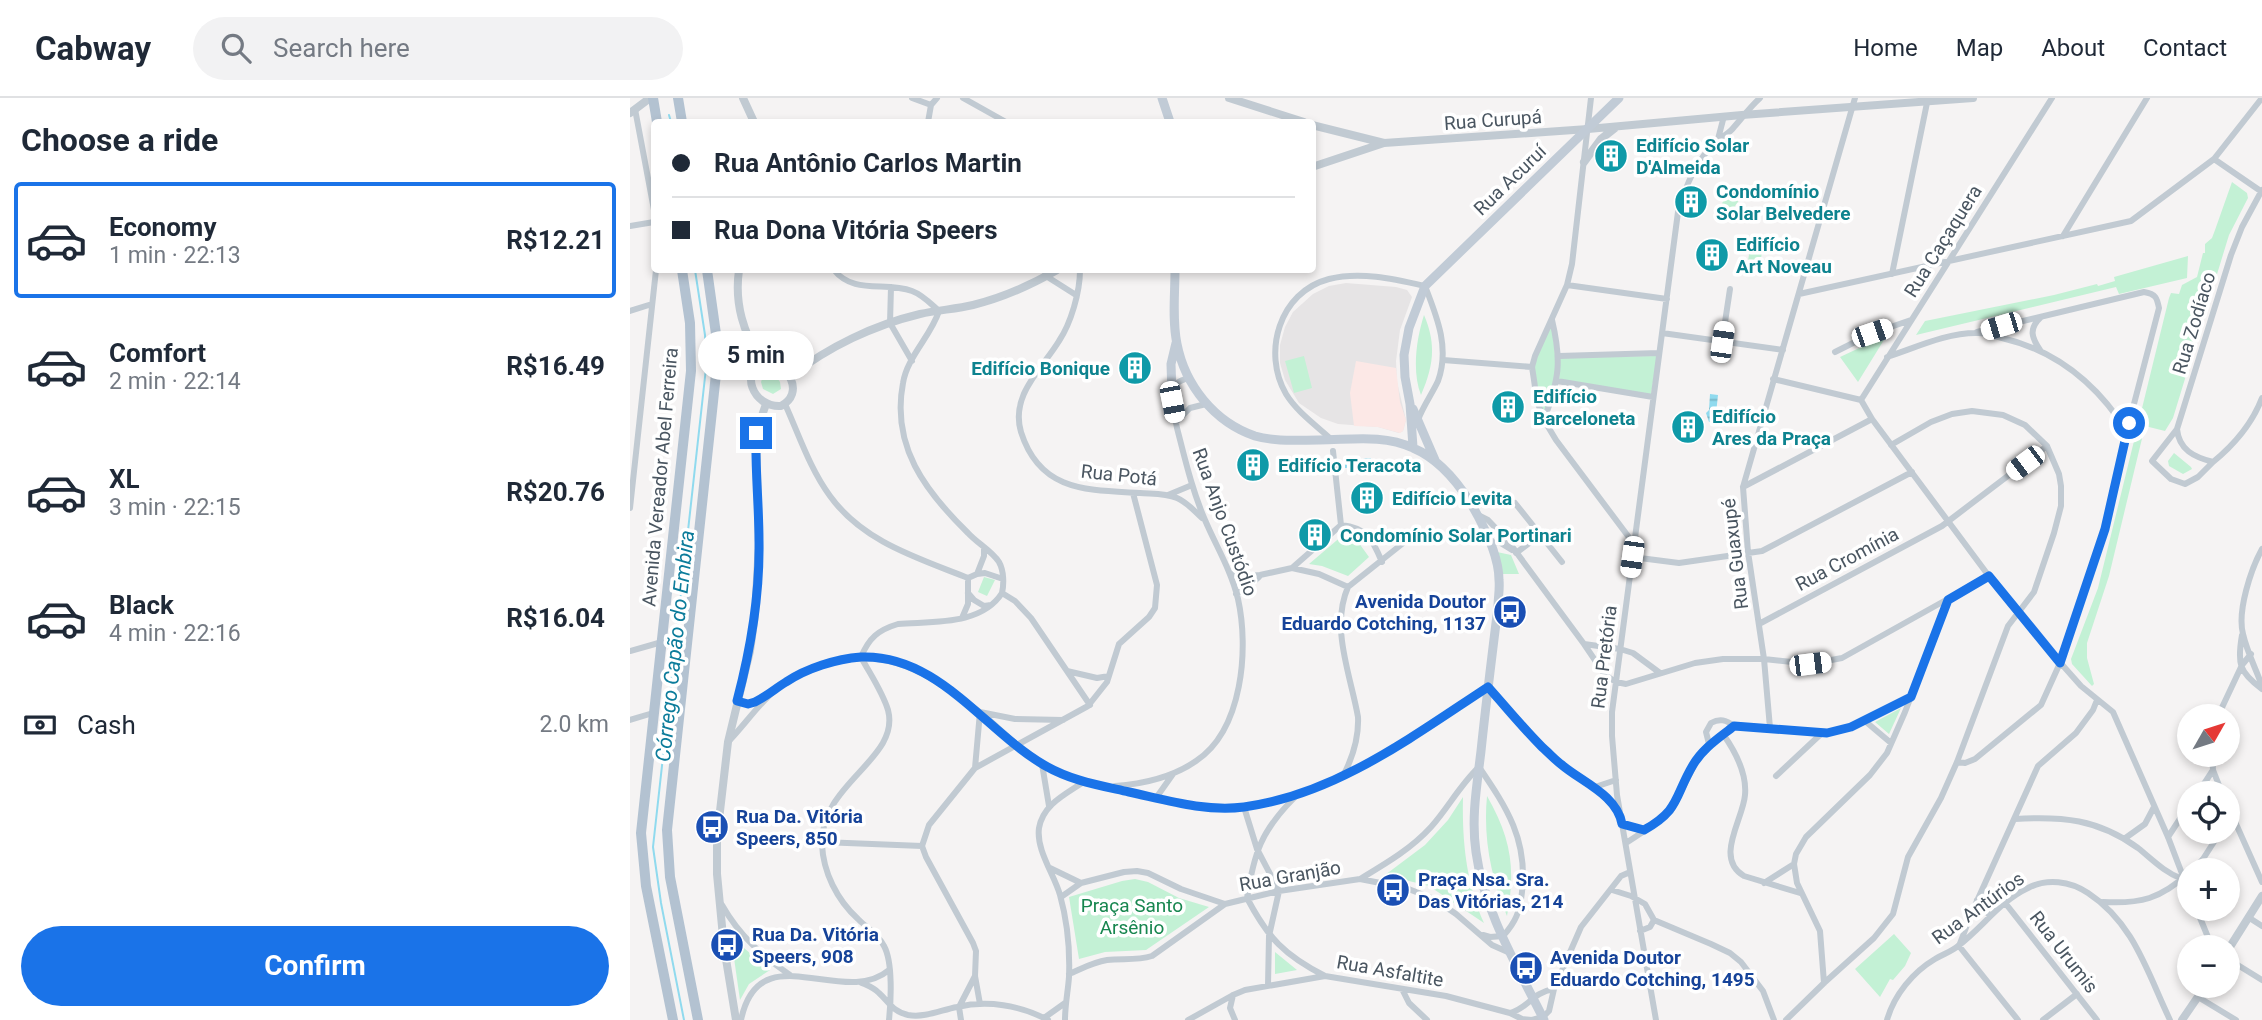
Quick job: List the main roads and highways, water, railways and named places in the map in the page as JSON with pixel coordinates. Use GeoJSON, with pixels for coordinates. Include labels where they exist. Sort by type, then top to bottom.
{"type":"FeatureCollection","features":[{"type":"Feature","properties":{"kind":"main road"},"geometry":{"type":"LineString","coordinates":[[652,98],[656,119]]}},
{"type":"Feature","properties":{"kind":"main road"},"geometry":{"type":"LineString","coordinates":[[678,98],[682,119]]}},
{"type":"Feature","properties":{"kind":"main road"},"geometry":{"type":"LineString","coordinates":[[1162,98],[1169,119]]}},
{"type":"Feature","properties":{"kind":"main road","name":"Rua Acuruí"},"geometry":{"type":"LineString","coordinates":[[1410,404],[1404,355],[1409,328],[1425,286],[1619,98]]}},
{"type":"Feature","properties":{"kind":"main road","name":"Avenida Vereador Abel Ferreira"},"geometry":{"type":"LineString","coordinates":[[673,1020],[650,909],[642,848],[642,815],[691,371],[690,323],[682,273]]}},
{"type":"Feature","properties":{"kind":"main road"},"geometry":{"type":"LineString","coordinates":[[698,1020],[670,877],[667,830],[716,374],[716,334],[708,273]]}},
{"type":"Feature","properties":{"kind":"main road"},"geometry":{"type":"LineString","coordinates":[[1175,273],[1176,341],[1188,378],[1206,404],[1238,429],[1257,437],[1295,440],[1378,439],[1413,447],[1436,462],[1457,485],[1478,515],[1500,578],[1474,823],[1476,853],[1484,886],[1503,936],[1544,1018]]}},
{"type":"Feature","properties":{"kind":"main road"},"geometry":{"type":"LineString","coordinates":[[1172,394],[1171,364],[1176,341]]}},
{"type":"Feature","properties":{"kind":"main road"},"geometry":{"type":"LineString","coordinates":[[1410,404],[1413,447]]}},
{"type":"Feature","properties":{"kind":"main road"},"geometry":{"type":"LineString","coordinates":[[1410,404],[1436,462]]}},
{"type":"Feature","properties":{"kind":"water"},"geometry":{"type":"Polygon","coordinates":[[[1710,394],[1718,395],[1715,423],[1709,422],[1706,413],[1709,410],[1710,394]]]}},
{"type":"Feature","properties":{"kind":"water"},"geometry":{"type":"Polygon","coordinates":[[[1371,458],[1371,466],[1345,468],[1345,461],[1371,458]]]}},
{"type":"Feature","properties":{"kind":"waterway","name":"Córrego Capão do Embira"},"geometry":{"type":"LineString","coordinates":[[669,115],[670,119]]}},
{"type":"Feature","properties":{"kind":"waterway","name":"Córrego Capão do Embira"},"geometry":{"type":"LineString","coordinates":[[684,1020],[653,847],[706,368],[705,335],[695,273]]}},
{"type":"Feature","properties":{"kind":"place","name":"Edifício Solar D'Almeida"},"geometry":{"type":"Point","coordinates":[1611,156]}},
{"type":"Feature","properties":{"kind":"place","name":"Condomínio Solar Belvedere"},"geometry":{"type":"Point","coordinates":[1691,202]}},
{"type":"Feature","properties":{"kind":"place","name":"Edifício Art Noveau"},"geometry":{"type":"Point","coordinates":[1712,255]}},
{"type":"Feature","properties":{"kind":"place","name":"Edifício Bonique"},"geometry":{"type":"Point","coordinates":[1135,368]}},
{"type":"Feature","properties":{"kind":"place","name":"Edifício Barceloneta"},"geometry":{"type":"Point","coordinates":[1508,407]}},
{"type":"Feature","properties":{"kind":"place","name":"Edifício Ares da Praça"},"geometry":{"type":"Point","coordinates":[1688,427]}},
{"type":"Feature","properties":{"kind":"place","name":"Edifício Teracota"},"geometry":{"type":"Point","coordinates":[1253,465]}},
{"type":"Feature","properties":{"kind":"place","name":"Edifício Levita"},"geometry":{"type":"Point","coordinates":[1367,498]}},
{"type":"Feature","properties":{"kind":"place","name":"Condomínio Solar Portinari"},"geometry":{"type":"Point","coordinates":[1315,535]}},
{"type":"Feature","properties":{"kind":"place","name":"Avenida Doutor Eduardo Cotching, 1137"},"geometry":{"type":"Point","coordinates":[1510,612]}},
{"type":"Feature","properties":{"kind":"place","name":"Rua Da. Vitória Speers, 850"},"geometry":{"type":"Point","coordinates":[712,827]}},
{"type":"Feature","properties":{"kind":"place","name":"Praça Nsa. Sra. Das Vitórias, 214"},"geometry":{"type":"Point","coordinates":[1393,890]}},
{"type":"Feature","properties":{"kind":"place","name":"Rua Da. Vitória Speers, 908"},"geometry":{"type":"Point","coordinates":[727,945]}},
{"type":"Feature","properties":{"kind":"place","name":"Avenida Doutor Eduardo Cotching, 1495"},"geometry":{"type":"Point","coordinates":[1526,968]}},
{"type":"Feature","properties":{"kind":"park label","name":"Praça Santo Arsênio"},"geometry":{"type":"Point","coordinates":[1132,916]}}]}
